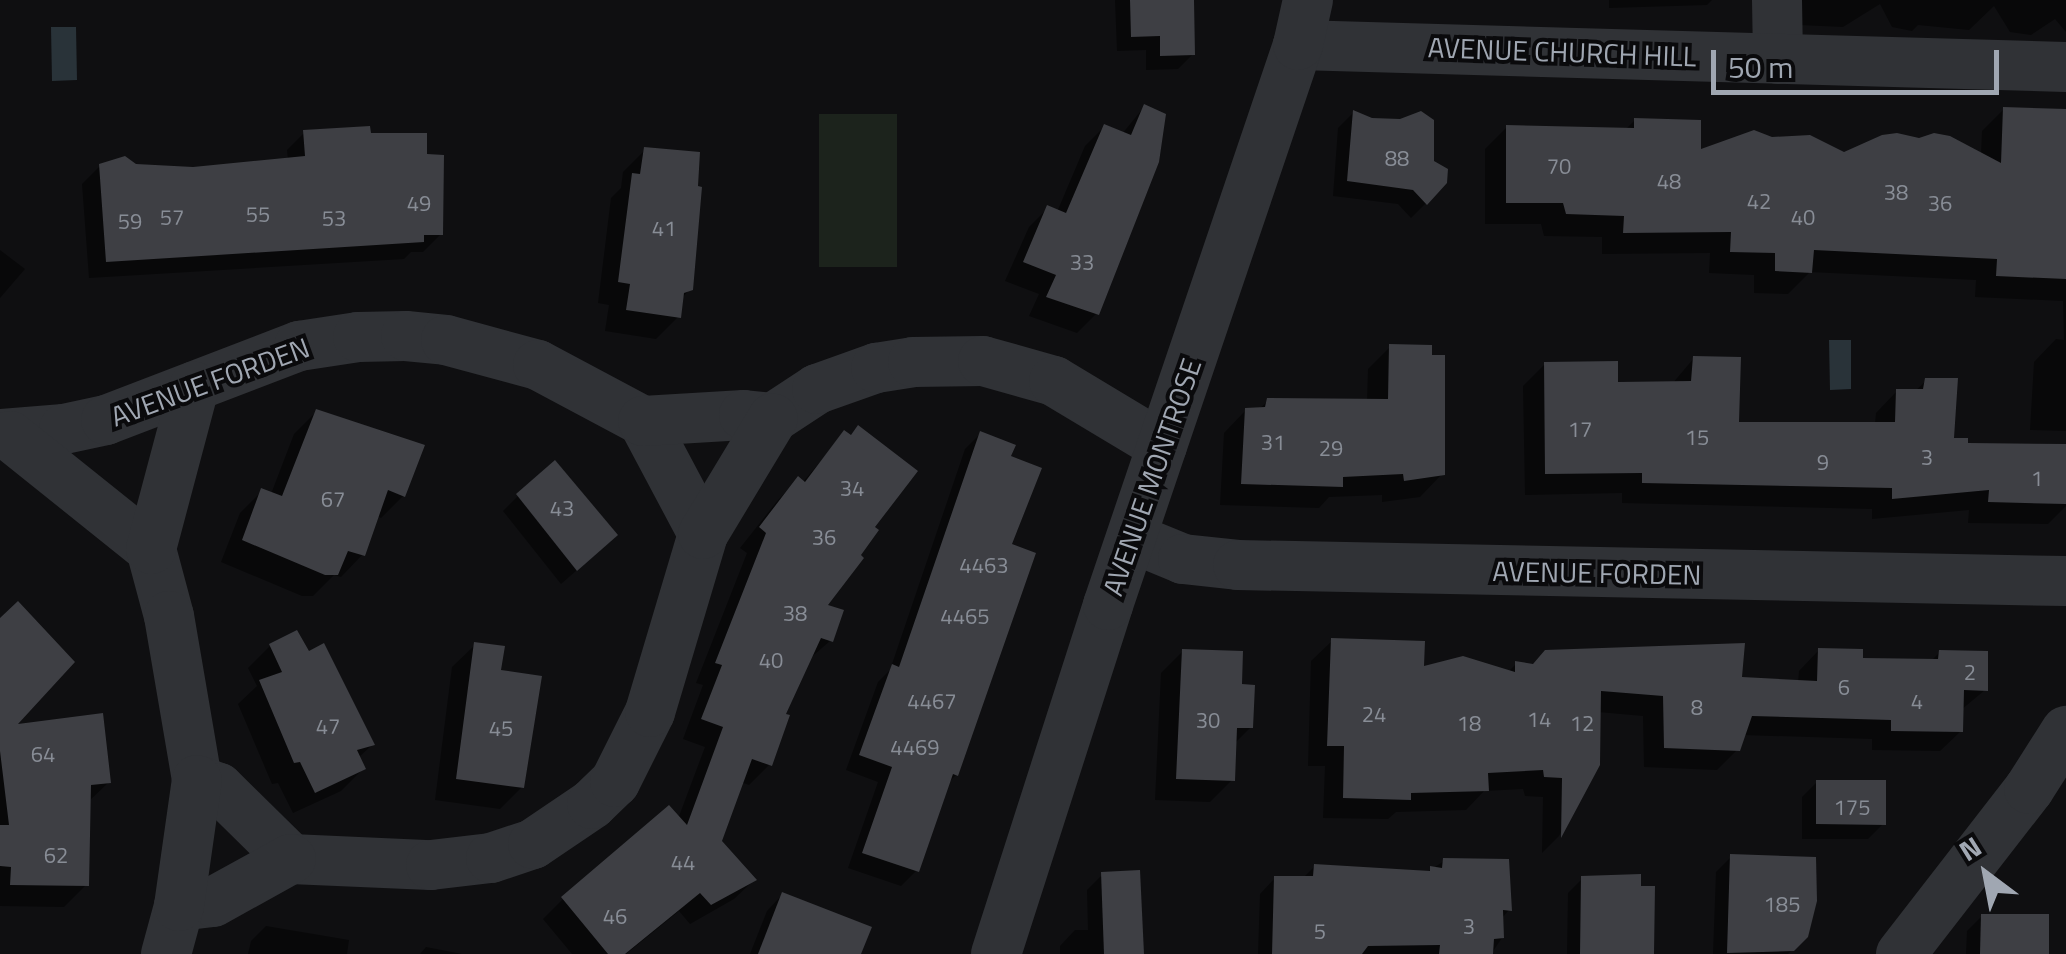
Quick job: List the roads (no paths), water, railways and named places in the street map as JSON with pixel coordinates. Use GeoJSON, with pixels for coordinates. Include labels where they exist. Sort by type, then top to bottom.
{"type":"FeatureCollection","features":[{"type":"Feature","properties":{"kind":"street"},"geometry":{"type":"LineString","coordinates":[[1777,0],[1778,59]]}},
{"type":"Feature","properties":{"kind":"street","name":"AVENUE CHURCH HILL"},"geometry":{"type":"LineString","coordinates":[[1303,23],[1778,59],[2066,66]]}},
{"type":"Feature","properties":{"kind":"street","name":"AVENUE MONTROSE"},"geometry":{"type":"LineString","coordinates":[[996,954],[1303,23]]}},
{"type":"Feature","properties":{"kind":"street","name":"AVENUE FORDEN"},"geometry":{"type":"LineString","coordinates":[[5,435],[106,420],[299,346],[358,336],[446,340],[538,366],[643,422]]}},
{"type":"Feature","properties":{"kind":"street"},"geometry":{"type":"LineString","coordinates":[[179,906],[213,902],[291,859],[432,865],[491,858],[533,844],[592,804],[615,782],[650,712],[703,534],[773,418],[817,388],[876,368],[913,362],[983,361],[1054,381],[1162,446]]}},
{"type":"Feature","properties":{"kind":"street"},"geometry":{"type":"LineString","coordinates":[[166,954],[179,906],[197,780],[169,616],[151,549],[194,387]]}},
{"type":"Feature","properties":{"kind":"street"},"geometry":{"type":"LineString","coordinates":[[703,534],[643,422],[744,415],[773,418]]}},
{"type":"Feature","properties":{"kind":"street"},"geometry":{"type":"LineString","coordinates":[[5,435],[151,549]]}},
{"type":"Feature","properties":{"kind":"street","name":"AVENUE FORDEN"},"geometry":{"type":"LineString","coordinates":[[1132,538],[1183,559],[1238,565],[2066,582]]}},
{"type":"Feature","properties":{"kind":"street"},"geometry":{"type":"LineString","coordinates":[[1901,954],[2029,790],[2066,731]]}},
{"type":"Feature","properties":{"kind":"street"},"geometry":{"type":"LineString","coordinates":[[197,780],[219,788],[291,859]]}}]}
